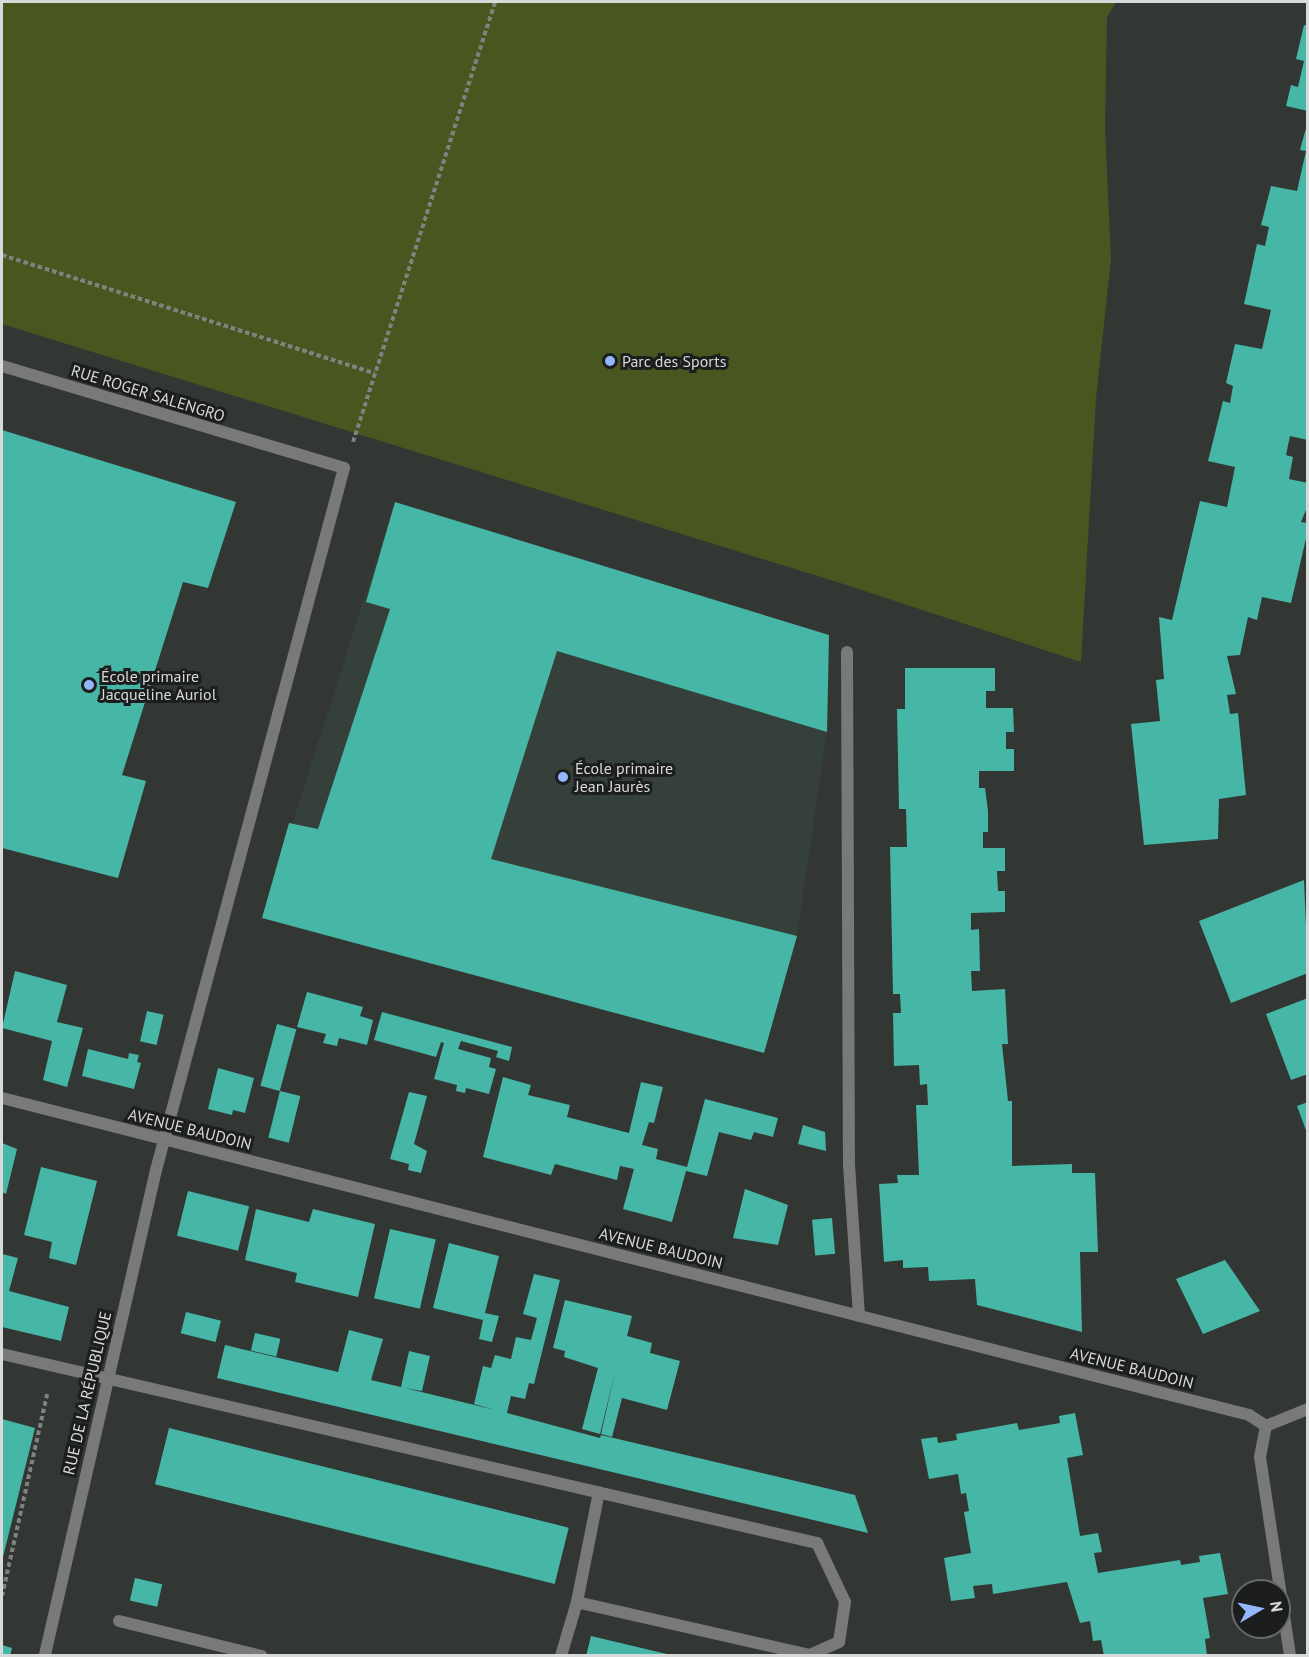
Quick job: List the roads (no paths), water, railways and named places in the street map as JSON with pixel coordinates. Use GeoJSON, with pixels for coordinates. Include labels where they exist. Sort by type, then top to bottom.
{"type":"FeatureCollection","features":[{"type":"Feature","properties":{"kind":"street","name":"RUE ROGER SALENGRO"},"geometry":{"type":"LineString","coordinates":[[2,366],[345,468]]}},
{"type":"Feature","properties":{"kind":"street","name":"RUE DE LA RÉPUBLIQUE"},"geometry":{"type":"LineString","coordinates":[[45,1656],[107,1379],[166,1140],[345,468]]}},
{"type":"Feature","properties":{"kind":"street"},"geometry":{"type":"LineString","coordinates":[[847,652],[849,1165],[859,1316]]}},
{"type":"Feature","properties":{"kind":"street","name":"AVENUE BAUDOIN"},"geometry":{"type":"LineString","coordinates":[[2,1098],[1249,1414],[1266,1426]]}},
{"type":"Feature","properties":{"kind":"street"},"geometry":{"type":"LineString","coordinates":[[2,1354],[817,1543],[845,1602],[839,1642],[810,1655],[577,1602]]}},
{"type":"Feature","properties":{"kind":"street"},"geometry":{"type":"LineString","coordinates":[[1290,1656],[1260,1457],[1266,1426],[1308,1409]]}},
{"type":"Feature","properties":{"kind":"street"},"geometry":{"type":"LineString","coordinates":[[561,1656],[577,1602],[599,1492]]}},
{"type":"Feature","properties":{"kind":"street"},"geometry":{"type":"LineString","coordinates":[[119,1621],[262,1656]]}},
{"type":"Feature","properties":{"kind":"place","name":"Parc des Sports"},"geometry":{"type":"Point","coordinates":[610,361]}},
{"type":"Feature","properties":{"kind":"place","name":"École primaire Jacqueline Auriol"},"geometry":{"type":"Point","coordinates":[89,685]}},
{"type":"Feature","properties":{"kind":"place","name":"École primaire Jean Jaurès"},"geometry":{"type":"Point","coordinates":[563,777]}}]}
